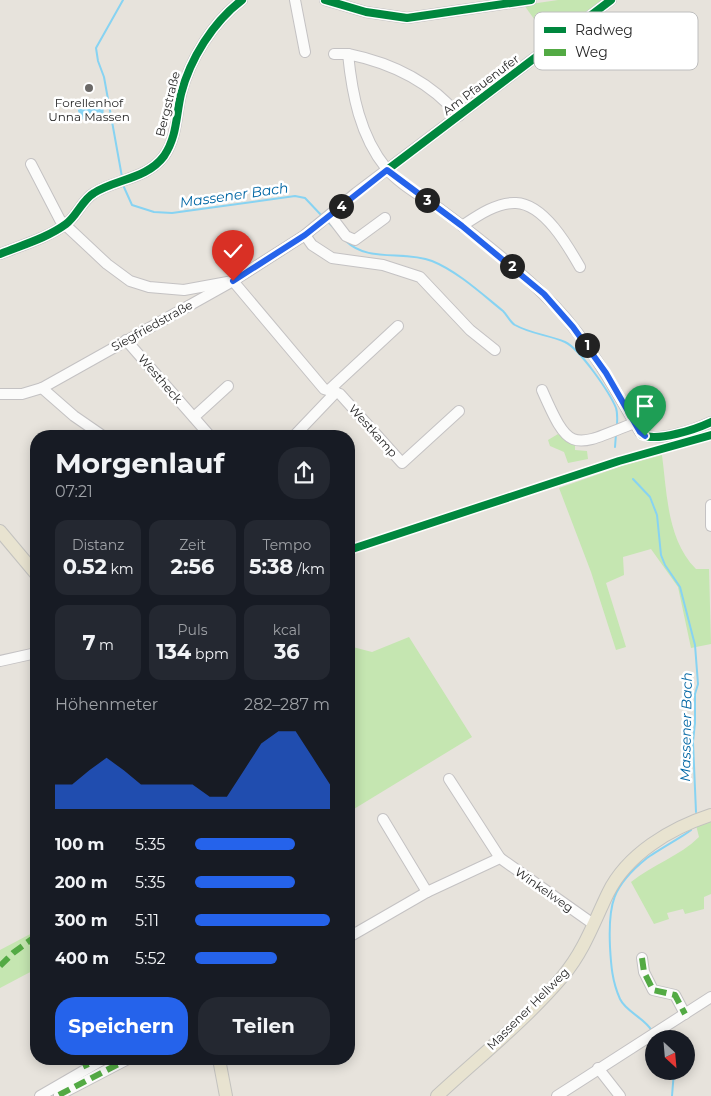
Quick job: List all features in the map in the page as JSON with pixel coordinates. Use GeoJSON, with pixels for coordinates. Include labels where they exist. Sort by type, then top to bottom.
{"type":"FeatureCollection","features":[{"type":"Feature","properties":{"kind":"main road"},"geometry":{"type":"LineString","coordinates":[[0,531],[30,567]]}},
{"type":"Feature","properties":{"kind":"main road","name":"Massener Hellweg"},"geometry":{"type":"LineString","coordinates":[[437,1096],[563,976],[587,942],[616,879],[629,864],[676,829],[711,815]]}},
{"type":"Feature","properties":{"kind":"main road"},"geometry":{"type":"LineString","coordinates":[[220,1065],[226,1096]]}},
{"type":"Feature","properties":{"kind":"street","name":"Bergstraße"},"geometry":{"type":"LineString","coordinates":[[0,254],[38,239],[66,224],[92,194],[151,169],[164,156],[173,139],[188,69],[219,22],[231,8],[242,0]]}},
{"type":"Feature","properties":{"kind":"street"},"geometry":{"type":"LineString","coordinates":[[294,0],[305,52]]}},
{"type":"Feature","properties":{"kind":"street"},"geometry":{"type":"LineString","coordinates":[[325,0],[366,12],[406,18],[531,0]]}},
{"type":"Feature","properties":{"kind":"street","name":"Am Pfauenufer"},"geometry":{"type":"LineString","coordinates":[[595,12],[611,0]]}},
{"type":"Feature","properties":{"kind":"street","name":"Am Pfauenufer"},"geometry":{"type":"LineString","coordinates":[[334,54],[348,54],[371,59],[404,71],[433,90],[458,116]]}},
{"type":"Feature","properties":{"kind":"street"},"geometry":{"type":"LineString","coordinates":[[348,54],[352,94],[359,115],[387,170],[462,226],[549,300],[573,327],[606,373],[640,432],[648,437],[677,434],[711,422]]}},
{"type":"Feature","properties":{"kind":"street","name":"Am Pfauenufer"},"geometry":{"type":"LineString","coordinates":[[305,235],[534,58]]}},
{"type":"Feature","properties":{"kind":"street"},"geometry":{"type":"LineString","coordinates":[[31,164],[60,220],[107,264],[138,284],[184,290],[233,281]]}},
{"type":"Feature","properties":{"kind":"street"},"geometry":{"type":"LineString","coordinates":[[462,226],[495,208],[515,203],[523,204],[537,211],[548,221],[561,237],[580,267]]}},
{"type":"Feature","properties":{"kind":"street"},"geometry":{"type":"LineString","coordinates":[[326,218],[346,236],[355,240],[385,218]]}},
{"type":"Feature","properties":{"kind":"street"},"geometry":{"type":"LineString","coordinates":[[305,235],[312,245],[332,258],[383,265],[420,277],[470,330],[495,350]]}},
{"type":"Feature","properties":{"kind":"street","name":"Siegfriedstraße"},"geometry":{"type":"LineString","coordinates":[[0,394],[22,394],[42,388],[233,281],[305,235]]}},
{"type":"Feature","properties":{"kind":"street","name":"Westkamp"},"geometry":{"type":"LineString","coordinates":[[233,281],[324,389],[332,391],[402,463],[459,411]]}},
{"type":"Feature","properties":{"kind":"street"},"geometry":{"type":"LineString","coordinates":[[299,430],[332,391],[398,326]]}},
{"type":"Feature","properties":{"kind":"street","name":"Westheck"},"geometry":{"type":"LineString","coordinates":[[126,340],[205,430]]}},
{"type":"Feature","properties":{"kind":"street"},"geometry":{"type":"LineString","coordinates":[[194,417],[228,386]]}},
{"type":"Feature","properties":{"kind":"street"},"geometry":{"type":"LineString","coordinates":[[42,388],[74,416],[94,430]]}},
{"type":"Feature","properties":{"kind":"street"},"geometry":{"type":"LineString","coordinates":[[542,390],[560,429],[569,438],[584,441],[634,423]]}},
{"type":"Feature","properties":{"kind":"street"},"geometry":{"type":"LineString","coordinates":[[711,505],[711,526]]}},
{"type":"Feature","properties":{"kind":"street"},"geometry":{"type":"LineString","coordinates":[[0,661],[30,654]]}},
{"type":"Feature","properties":{"kind":"street","name":"Winkelweg"},"geometry":{"type":"LineString","coordinates":[[449,779],[500,858],[589,921]]}},
{"type":"Feature","properties":{"kind":"street"},"geometry":{"type":"LineString","coordinates":[[384,819],[427,892]]}},
{"type":"Feature","properties":{"kind":"street"},"geometry":{"type":"LineString","coordinates":[[355,933],[427,892],[500,858]]}},
{"type":"Feature","properties":{"kind":"street"},"geometry":{"type":"LineString","coordinates":[[642,958],[644,972],[653,990],[675,995],[685,1014]]}},
{"type":"Feature","properties":{"kind":"street"},"geometry":{"type":"LineString","coordinates":[[557,1096],[598,1068],[660,1032],[711,997]]}},
{"type":"Feature","properties":{"kind":"street"},"geometry":{"type":"LineString","coordinates":[[58,1093],[83,1065]]}},
{"type":"Feature","properties":{"kind":"street"},"geometry":{"type":"LineString","coordinates":[[40,1096],[58,1093],[116,1065]]}},
{"type":"Feature","properties":{"kind":"street"},"geometry":{"type":"LineString","coordinates":[[598,1068],[620,1096]]}},
{"type":"Feature","properties":{"kind":"green space"},"geometry":{"type":"Polygon","coordinates":[[[558,0],[607,0],[590,12],[534,12],[534,19],[524,5],[558,0]]]}},
{"type":"Feature","properties":{"kind":"green space"},"geometry":{"type":"Polygon","coordinates":[[[558,434],[575,445],[575,450],[587,451],[588,459],[568,463],[564,452],[550,446],[548,440],[558,434]]]}},
{"type":"Feature","properties":{"kind":"green space"},"geometry":{"type":"Polygon","coordinates":[[[662,455],[667,500],[679,544],[686,557],[696,569],[709,569],[711,644],[691,648],[678,587],[651,549],[623,557],[624,575],[606,583],[626,647],[616,650],[591,572],[559,488],[622,466],[662,455]]]}},
{"type":"Feature","properties":{"kind":"green space"},"geometry":{"type":"Polygon","coordinates":[[[409,637],[472,737],[355,808],[355,648],[372,652],[409,637]]]}},
{"type":"Feature","properties":{"kind":"green space"},"geometry":{"type":"Polygon","coordinates":[[[711,820],[711,894],[704,897],[704,909],[685,914],[683,909],[667,913],[669,919],[654,924],[631,882],[691,844],[699,837],[696,825],[711,820]]]}},
{"type":"Feature","properties":{"kind":"green space"},"geometry":{"type":"Polygon","coordinates":[[[30,934],[30,972],[0,988],[0,950],[30,934]]]}},
{"type":"Feature","properties":{"kind":"water"},"geometry":{"type":"Polygon","coordinates":[[[104,102],[103,123],[80,119],[77,106],[104,102]]]}},
{"type":"Feature","properties":{"kind":"waterway","name":"Massener Bach"},"geometry":{"type":"LineString","coordinates":[[122,177],[104,77],[98,61],[96,48],[123,0]]}},
{"type":"Feature","properties":{"kind":"waterway","name":"Massener Bach"},"geometry":{"type":"LineString","coordinates":[[123,185],[132,205],[154,212],[172,213],[295,196],[305,198],[322,216]]}},
{"type":"Feature","properties":{"kind":"waterway","name":"Massener Bach"},"geometry":{"type":"LineString","coordinates":[[327,221],[336,230]]}},
{"type":"Feature","properties":{"kind":"waterway","name":"Massener Bach"},"geometry":{"type":"LineString","coordinates":[[346,241],[355,248],[365,252],[410,256],[441,265],[478,290],[503,311],[515,325],[565,342],[571,346],[594,372],[613,401],[617,413],[617,427]]}},
{"type":"Feature","properties":{"kind":"waterway","name":"Massener Bach"},"geometry":{"type":"LineString","coordinates":[[615,447],[616,434]]}},
{"type":"Feature","properties":{"kind":"waterway","name":"Massener Bach"},"geometry":{"type":"LineString","coordinates":[[633,479],[650,497],[657,515],[661,555],[665,565],[680,587],[695,645],[698,684],[695,694],[693,742],[696,812]]}},
{"type":"Feature","properties":{"kind":"waterway","name":"Massener Bach"},"geometry":{"type":"LineString","coordinates":[[651,1030],[645,1022],[623,1004],[615,986],[610,954],[612,907],[619,887],[635,868],[651,855],[691,830]]}},
{"type":"Feature","properties":{"kind":"waterway","name":"Massener Bach"},"geometry":{"type":"LineString","coordinates":[[672,1096],[673,1080]]}},
{"type":"Feature","properties":{"kind":"marked path"},"geometry":{"type":"LineString","coordinates":[[0,966],[30,940]]}},
{"type":"Feature","properties":{"kind":"marked path"},"geometry":{"type":"LineString","coordinates":[[642,958],[644,972],[653,990],[675,995],[685,1014]]}},
{"type":"Feature","properties":{"kind":"marked path"},"geometry":{"type":"LineString","coordinates":[[59,1095],[116,1065]]}},
{"type":"Feature","properties":{"kind":"cycle path"},"geometry":{"type":"LineString","coordinates":[[0,254],[59,229],[70,221],[86,200],[94,193],[149,170],[157,164],[164,156],[171,141],[176,126],[181,94],[190,68],[212,30],[242,0]]}},
{"type":"Feature","properties":{"kind":"cycle path"},"geometry":{"type":"LineString","coordinates":[[325,0],[366,12],[407,18],[531,0]]}},
{"type":"Feature","properties":{"kind":"cycle path"},"geometry":{"type":"LineString","coordinates":[[595,12],[611,0]]}},
{"type":"Feature","properties":{"kind":"cycle path"},"geometry":{"type":"LineString","coordinates":[[534,58],[387,170],[462,226],[544,294],[573,327],[606,373],[642,435],[649,437],[667,436],[711,422]]}},
{"type":"Feature","properties":{"kind":"cycle path"},"geometry":{"type":"LineString","coordinates":[[355,548],[619,461],[711,435]]}},
{"type":"Feature","properties":{"kind":"place","name":"Forellenhof Unna Massen"},"geometry":{"type":"Point","coordinates":[89,88]}},
{"type":"Feature","properties":{"kind":"route"},"geometry":{"type":"LineString","coordinates":[[233,281],[305,235],[387,170],[462,226],[544,294],[573,327],[606,373],[640,432],[645,436]]}}]}
